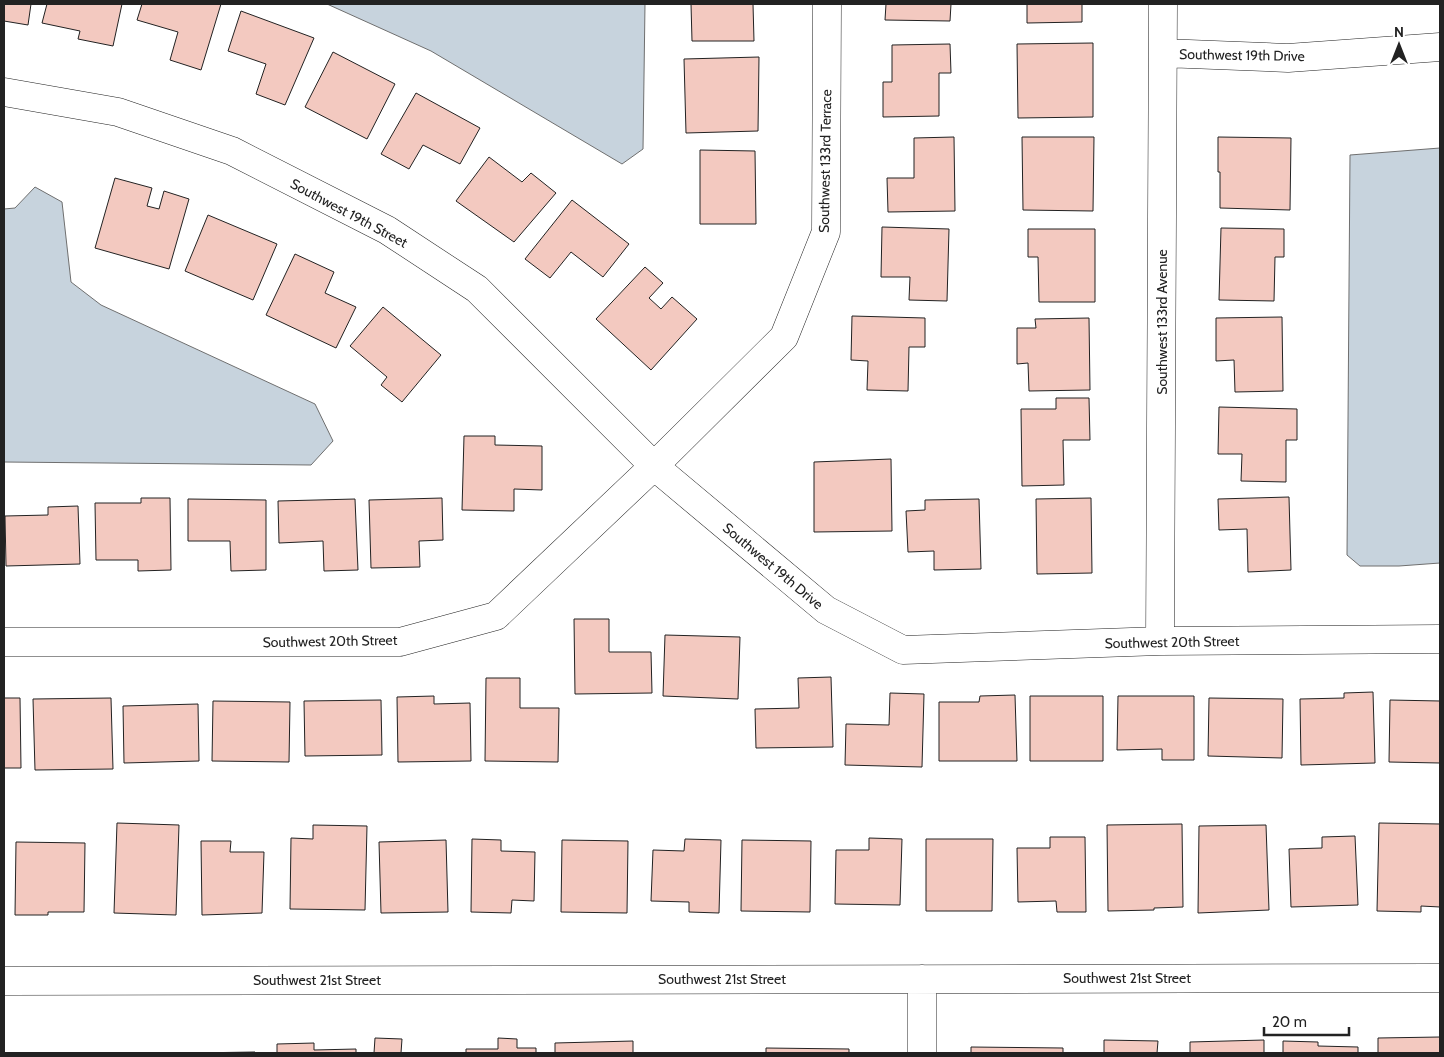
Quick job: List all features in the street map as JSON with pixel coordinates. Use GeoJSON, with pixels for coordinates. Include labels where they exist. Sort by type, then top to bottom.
{"type":"FeatureCollection","features":[{"type":"Feature","properties":{"kind":"street","name":"Southwest 133rd Terrace"},"geometry":{"type":"LineString","coordinates":[[654,466],[784,337],[826,232],[827,4]]}},
{"type":"Feature","properties":{"kind":"street","name":"Southwest 133rd Avenue"},"geometry":{"type":"LineString","coordinates":[[1160,641],[1163,4]]}},
{"type":"Feature","properties":{"kind":"street","name":"Southwest 19th Drive"},"geometry":{"type":"LineString","coordinates":[[1163,53],[1288,58],[1440,47]]}},
{"type":"Feature","properties":{"kind":"street","name":"Southwest 19th Street"},"geometry":{"type":"LineString","coordinates":[[4,92],[118,112],[232,151],[387,230],[477,289],[654,466]]}},
{"type":"Feature","properties":{"kind":"street","name":"Southwest 20th Street"},"geometry":{"type":"LineString","coordinates":[[4,642],[400,642],[496,616],[654,466]]}},
{"type":"Feature","properties":{"kind":"street","name":"Southwest 19th Drive"},"geometry":{"type":"LineString","coordinates":[[654,466],[826,610],[903,650]]}},
{"type":"Feature","properties":{"kind":"street","name":"Southwest 20th Street"},"geometry":{"type":"LineString","coordinates":[[903,650],[1160,641],[1440,639]]}},
{"type":"Feature","properties":{"kind":"street","name":"Southwest 21st Street"},"geometry":{"type":"LineString","coordinates":[[4,981],[1440,978]]}},
{"type":"Feature","properties":{"kind":"street"},"geometry":{"type":"LineString","coordinates":[[922,979],[922,1053]]}},
{"type":"Feature","properties":{"kind":"shaded area"},"geometry":{"type":"Polygon","coordinates":[[[327,4],[645,4],[643,149],[622,164],[431,51],[327,4]]]}},
{"type":"Feature","properties":{"kind":"shaded area"},"geometry":{"type":"Polygon","coordinates":[[[1440,148],[1440,563],[1360,566],[1347,555],[1350,155],[1440,148]]]}},
{"type":"Feature","properties":{"kind":"shaded area"},"geometry":{"type":"Polygon","coordinates":[[[35,187],[62,202],[71,282],[101,305],[315,404],[333,441],[311,465],[4,462],[4,209],[15,208],[35,187]]]}},
{"type":"Feature","properties":{"kind":"building"},"geometry":{"type":"Polygon","coordinates":[[[4,4],[31,4],[28,25],[4,21],[4,4]]]}},
{"type":"Feature","properties":{"kind":"building"},"geometry":{"type":"Polygon","coordinates":[[[47,4],[122,4],[113,46],[78,39],[80,31],[42,23],[47,4]]]}},
{"type":"Feature","properties":{"kind":"building"},"geometry":{"type":"Polygon","coordinates":[[[142,4],[221,4],[201,70],[170,60],[178,32],[137,20],[142,4]]]}},
{"type":"Feature","properties":{"kind":"building"},"geometry":{"type":"Polygon","coordinates":[[[691,4],[753,4],[754,41],[692,41],[691,4]]]}},
{"type":"Feature","properties":{"kind":"building"},"geometry":{"type":"Polygon","coordinates":[[[886,4],[951,4],[950,21],[885,20],[886,4]]]}},
{"type":"Feature","properties":{"kind":"building"},"geometry":{"type":"Polygon","coordinates":[[[1027,4],[1082,4],[1082,22],[1027,23],[1027,4]]]}},
{"type":"Feature","properties":{"kind":"building"},"geometry":{"type":"Polygon","coordinates":[[[241,11],[314,38],[285,105],[256,94],[266,64],[228,51],[241,11]]]}},
{"type":"Feature","properties":{"kind":"building"},"geometry":{"type":"Polygon","coordinates":[[[1093,43],[1093,117],[1018,118],[1017,44],[1093,43]]]}},
{"type":"Feature","properties":{"kind":"building"},"geometry":{"type":"Polygon","coordinates":[[[950,44],[951,73],[939,73],[939,116],[883,117],[883,82],[892,82],[892,45],[950,44]]]}},
{"type":"Feature","properties":{"kind":"building"},"geometry":{"type":"Polygon","coordinates":[[[333,52],[395,84],[367,139],[305,107],[333,52]]]}},
{"type":"Feature","properties":{"kind":"building"},"geometry":{"type":"Polygon","coordinates":[[[759,57],[758,131],[686,133],[684,59],[759,57]]]}},
{"type":"Feature","properties":{"kind":"building"},"geometry":{"type":"Polygon","coordinates":[[[416,93],[480,128],[460,164],[423,145],[409,169],[381,154],[416,93]]]}},
{"type":"Feature","properties":{"kind":"building"},"geometry":{"type":"Polygon","coordinates":[[[954,137],[955,211],[888,212],[887,178],[914,178],[914,138],[954,137]]]}},
{"type":"Feature","properties":{"kind":"building"},"geometry":{"type":"Polygon","coordinates":[[[1022,137],[1094,137],[1093,211],[1023,210],[1022,137]]]}},
{"type":"Feature","properties":{"kind":"building"},"geometry":{"type":"Polygon","coordinates":[[[1218,137],[1291,138],[1290,210],[1220,208],[1218,137]]]}},
{"type":"Feature","properties":{"kind":"building"},"geometry":{"type":"Polygon","coordinates":[[[700,150],[755,151],[756,224],[700,224],[700,150]]]}},
{"type":"Feature","properties":{"kind":"building"},"geometry":{"type":"Polygon","coordinates":[[[489,157],[522,182],[531,173],[556,193],[514,242],[456,201],[489,157]]]}},
{"type":"Feature","properties":{"kind":"building"},"geometry":{"type":"Polygon","coordinates":[[[115,178],[152,188],[147,206],[159,209],[164,191],[189,199],[169,269],[95,248],[115,178]]]}},
{"type":"Feature","properties":{"kind":"building"},"geometry":{"type":"Polygon","coordinates":[[[572,200],[629,244],[603,277],[571,252],[550,278],[525,259],[572,200]]]}},
{"type":"Feature","properties":{"kind":"building"},"geometry":{"type":"Polygon","coordinates":[[[208,215],[277,244],[253,300],[185,271],[208,215]]]}},
{"type":"Feature","properties":{"kind":"building"},"geometry":{"type":"Polygon","coordinates":[[[882,227],[949,229],[947,301],[909,300],[910,277],[881,277],[882,227]]]}},
{"type":"Feature","properties":{"kind":"building"},"geometry":{"type":"Polygon","coordinates":[[[1221,228],[1284,229],[1284,257],[1275,257],[1274,301],[1219,300],[1221,228]]]}},
{"type":"Feature","properties":{"kind":"building"},"geometry":{"type":"Polygon","coordinates":[[[1028,229],[1095,229],[1095,302],[1039,302],[1038,257],[1028,257],[1028,229]]]}},
{"type":"Feature","properties":{"kind":"building"},"geometry":{"type":"Polygon","coordinates":[[[295,254],[334,272],[325,293],[356,307],[336,348],[266,315],[295,254]]]}},
{"type":"Feature","properties":{"kind":"building"},"geometry":{"type":"Polygon","coordinates":[[[645,267],[663,283],[649,298],[661,309],[672,297],[697,319],[651,370],[596,319],[645,267]]]}},
{"type":"Feature","properties":{"kind":"building"},"geometry":{"type":"Polygon","coordinates":[[[383,307],[441,355],[402,402],[381,385],[387,377],[350,346],[383,307]]]}},
{"type":"Feature","properties":{"kind":"building"},"geometry":{"type":"Polygon","coordinates":[[[852,316],[925,318],[925,347],[909,347],[908,391],[867,390],[868,361],[851,360],[852,316]]]}},
{"type":"Feature","properties":{"kind":"building"},"geometry":{"type":"Polygon","coordinates":[[[1282,317],[1283,391],[1235,392],[1234,360],[1216,361],[1216,318],[1282,317]]]}},
{"type":"Feature","properties":{"kind":"building"},"geometry":{"type":"Polygon","coordinates":[[[1089,318],[1090,390],[1029,391],[1028,363],[1017,364],[1017,328],[1036,328],[1035,319],[1089,318]]]}},
{"type":"Feature","properties":{"kind":"building"},"geometry":{"type":"Polygon","coordinates":[[[1056,398],[1089,398],[1090,440],[1063,440],[1064,485],[1022,486],[1021,409],[1056,409],[1056,398]]]}},
{"type":"Feature","properties":{"kind":"building"},"geometry":{"type":"Polygon","coordinates":[[[1219,407],[1297,409],[1297,440],[1286,440],[1286,482],[1241,481],[1242,454],[1218,454],[1219,407]]]}},
{"type":"Feature","properties":{"kind":"building"},"geometry":{"type":"Polygon","coordinates":[[[464,436],[495,436],[495,445],[542,446],[542,490],[514,489],[514,511],[462,510],[464,436]]]}},
{"type":"Feature","properties":{"kind":"building"},"geometry":{"type":"Polygon","coordinates":[[[891,459],[892,531],[814,532],[814,462],[891,459]]]}},
{"type":"Feature","properties":{"kind":"building"},"geometry":{"type":"Polygon","coordinates":[[[1289,497],[1291,570],[1248,572],[1247,529],[1219,530],[1218,499],[1289,497]]]}},
{"type":"Feature","properties":{"kind":"building"},"geometry":{"type":"Polygon","coordinates":[[[141,498],[170,498],[171,570],[138,571],[138,560],[96,560],[95,503],[141,503],[141,498]]]}},
{"type":"Feature","properties":{"kind":"building"},"geometry":{"type":"Polygon","coordinates":[[[442,498],[443,540],[419,541],[420,567],[371,568],[369,500],[442,498]]]}},
{"type":"Feature","properties":{"kind":"building"},"geometry":{"type":"Polygon","coordinates":[[[1091,498],[1092,573],[1037,574],[1036,499],[1091,498]]]}},
{"type":"Feature","properties":{"kind":"building"},"geometry":{"type":"Polygon","coordinates":[[[188,499],[266,500],[266,570],[231,571],[230,541],[188,541],[188,499]]]}},
{"type":"Feature","properties":{"kind":"building"},"geometry":{"type":"Polygon","coordinates":[[[355,499],[358,570],[324,571],[323,541],[279,543],[278,501],[355,499]]]}},
{"type":"Feature","properties":{"kind":"building"},"geometry":{"type":"Polygon","coordinates":[[[979,499],[981,569],[934,570],[934,551],[908,552],[906,511],[925,510],[925,500],[979,499]]]}},
{"type":"Feature","properties":{"kind":"building"},"geometry":{"type":"Polygon","coordinates":[[[78,506],[80,564],[6,566],[5,516],[48,515],[48,507],[78,506]]]}},
{"type":"Feature","properties":{"kind":"building"},"geometry":{"type":"Polygon","coordinates":[[[574,619],[609,619],[609,652],[651,652],[652,693],[575,694],[574,619]]]}},
{"type":"Feature","properties":{"kind":"building"},"geometry":{"type":"Polygon","coordinates":[[[665,635],[740,637],[738,699],[663,696],[665,635]]]}},
{"type":"Feature","properties":{"kind":"building"},"geometry":{"type":"Polygon","coordinates":[[[831,677],[833,747],[756,748],[755,709],[799,708],[798,678],[831,677]]]}},
{"type":"Feature","properties":{"kind":"building"},"geometry":{"type":"Polygon","coordinates":[[[486,678],[520,678],[520,708],[559,708],[558,762],[485,761],[486,678]]]}},
{"type":"Feature","properties":{"kind":"building"},"geometry":{"type":"Polygon","coordinates":[[[1373,692],[1375,763],[1301,765],[1300,699],[1344,698],[1344,693],[1373,692]]]}},
{"type":"Feature","properties":{"kind":"building"},"geometry":{"type":"Polygon","coordinates":[[[890,693],[924,694],[922,767],[845,765],[846,724],[889,725],[890,693]]]}},
{"type":"Feature","properties":{"kind":"building"},"geometry":{"type":"Polygon","coordinates":[[[1015,695],[1017,761],[939,761],[939,702],[979,702],[980,696],[1015,695]]]}},
{"type":"Feature","properties":{"kind":"building"},"geometry":{"type":"Polygon","coordinates":[[[434,696],[434,704],[470,703],[471,761],[398,762],[397,697],[434,696]]]}},
{"type":"Feature","properties":{"kind":"building"},"geometry":{"type":"Polygon","coordinates":[[[1030,696],[1103,696],[1103,761],[1030,761],[1030,696]]]}},
{"type":"Feature","properties":{"kind":"building"},"geometry":{"type":"Polygon","coordinates":[[[1118,696],[1194,696],[1194,760],[1162,760],[1162,749],[1117,750],[1118,696]]]}},
{"type":"Feature","properties":{"kind":"building"},"geometry":{"type":"Polygon","coordinates":[[[4,698],[20,698],[21,768],[4,768],[4,698]]]}},
{"type":"Feature","properties":{"kind":"building"},"geometry":{"type":"Polygon","coordinates":[[[111,698],[113,769],[35,770],[33,699],[111,698]]]}},
{"type":"Feature","properties":{"kind":"building"},"geometry":{"type":"Polygon","coordinates":[[[1209,698],[1283,699],[1282,758],[1208,756],[1209,698]]]}},
{"type":"Feature","properties":{"kind":"building"},"geometry":{"type":"Polygon","coordinates":[[[381,700],[382,755],[305,756],[304,701],[381,700]]]}},
{"type":"Feature","properties":{"kind":"building"},"geometry":{"type":"Polygon","coordinates":[[[1390,700],[1440,701],[1440,763],[1389,762],[1390,700]]]}},
{"type":"Feature","properties":{"kind":"building"},"geometry":{"type":"Polygon","coordinates":[[[213,701],[290,702],[289,762],[212,761],[213,701]]]}},
{"type":"Feature","properties":{"kind":"building"},"geometry":{"type":"Polygon","coordinates":[[[198,704],[199,761],[124,763],[123,706],[198,704]]]}},
{"type":"Feature","properties":{"kind":"building"},"geometry":{"type":"Polygon","coordinates":[[[117,823],[179,825],[176,915],[114,913],[117,823]]]}},
{"type":"Feature","properties":{"kind":"building"},"geometry":{"type":"Polygon","coordinates":[[[1379,823],[1440,824],[1440,907],[1421,906],[1421,912],[1377,911],[1379,823]]]}},
{"type":"Feature","properties":{"kind":"building"},"geometry":{"type":"Polygon","coordinates":[[[1182,824],[1183,907],[1108,911],[1107,825],[1182,824]]]}},
{"type":"Feature","properties":{"kind":"building"},"geometry":{"type":"Polygon","coordinates":[[[313,825],[367,826],[365,910],[290,909],[291,838],[313,839],[313,825]]]}},
{"type":"Feature","properties":{"kind":"building"},"geometry":{"type":"Polygon","coordinates":[[[1266,825],[1269,910],[1198,913],[1199,826],[1266,825]]]}},
{"type":"Feature","properties":{"kind":"building"},"geometry":{"type":"Polygon","coordinates":[[[1355,836],[1358,905],[1291,907],[1289,849],[1322,848],[1322,837],[1355,836]]]}},
{"type":"Feature","properties":{"kind":"building"},"geometry":{"type":"Polygon","coordinates":[[[1050,837],[1085,837],[1086,912],[1057,912],[1056,901],[1018,902],[1017,848],[1050,848],[1050,837]]]}},
{"type":"Feature","properties":{"kind":"building"},"geometry":{"type":"Polygon","coordinates":[[[869,838],[902,839],[900,905],[835,904],[836,850],[869,850],[869,838]]]}},
{"type":"Feature","properties":{"kind":"building"},"geometry":{"type":"Polygon","coordinates":[[[472,839],[501,840],[501,851],[535,852],[534,901],[512,900],[511,913],[471,912],[472,839]]]}},
{"type":"Feature","properties":{"kind":"building"},"geometry":{"type":"Polygon","coordinates":[[[685,839],[721,840],[719,913],[689,912],[689,902],[651,901],[653,850],[684,851],[685,839]]]}},
{"type":"Feature","properties":{"kind":"building"},"geometry":{"type":"Polygon","coordinates":[[[926,839],[993,839],[992,911],[926,911],[926,839]]]}},
{"type":"Feature","properties":{"kind":"building"},"geometry":{"type":"Polygon","coordinates":[[[446,840],[448,912],[381,913],[379,842],[446,840]]]}},
{"type":"Feature","properties":{"kind":"building"},"geometry":{"type":"Polygon","coordinates":[[[562,840],[628,841],[627,913],[561,912],[562,840]]]}},
{"type":"Feature","properties":{"kind":"building"},"geometry":{"type":"Polygon","coordinates":[[[742,840],[811,841],[810,912],[741,911],[742,840]]]}},
{"type":"Feature","properties":{"kind":"building"},"geometry":{"type":"Polygon","coordinates":[[[201,841],[231,841],[230,852],[264,852],[262,913],[202,915],[201,841]]]}},
{"type":"Feature","properties":{"kind":"building"},"geometry":{"type":"Polygon","coordinates":[[[16,842],[85,843],[84,912],[48,912],[48,915],[15,915],[16,842]]]}},
{"type":"Feature","properties":{"kind":"building"},"geometry":{"type":"Polygon","coordinates":[[[1440,1037],[1440,1053],[1378,1053],[1378,1038],[1440,1037]]]}},
{"type":"Feature","properties":{"kind":"building"},"geometry":{"type":"Polygon","coordinates":[[[375,1038],[402,1039],[401,1053],[374,1053],[375,1038]]]}},
{"type":"Feature","properties":{"kind":"building"},"geometry":{"type":"Polygon","coordinates":[[[498,1038],[517,1039],[517,1048],[536,1048],[536,1053],[466,1053],[466,1049],[498,1049],[498,1038]]]}},
{"type":"Feature","properties":{"kind":"building"},"geometry":{"type":"Polygon","coordinates":[[[1104,1040],[1158,1041],[1157,1053],[1104,1053],[1104,1040]]]}},
{"type":"Feature","properties":{"kind":"building"},"geometry":{"type":"Polygon","coordinates":[[[1264,1040],[1264,1053],[1190,1053],[1190,1042],[1264,1040]]]}},
{"type":"Feature","properties":{"kind":"building"},"geometry":{"type":"Polygon","coordinates":[[[633,1041],[633,1053],[555,1053],[555,1043],[633,1041]]]}},
{"type":"Feature","properties":{"kind":"building"},"geometry":{"type":"Polygon","coordinates":[[[1283,1041],[1318,1042],[1318,1046],[1358,1047],[1358,1053],[1283,1053],[1283,1041]]]}},
{"type":"Feature","properties":{"kind":"building"},"geometry":{"type":"Polygon","coordinates":[[[314,1043],[314,1050],[356,1049],[356,1053],[277,1053],[277,1044],[314,1043]]]}},
{"type":"Feature","properties":{"kind":"building"},"geometry":{"type":"Polygon","coordinates":[[[971,1047],[1063,1048],[1063,1053],[971,1053],[971,1047]]]}},
{"type":"Feature","properties":{"kind":"building"},"geometry":{"type":"Polygon","coordinates":[[[766,1048],[849,1049],[849,1053],[766,1053],[766,1048]]]}},
{"type":"Feature","properties":{"kind":"building"},"geometry":{"type":"Polygon","coordinates":[[[255,1052],[255,1053],[192,1053],[255,1052]]]}}]}
